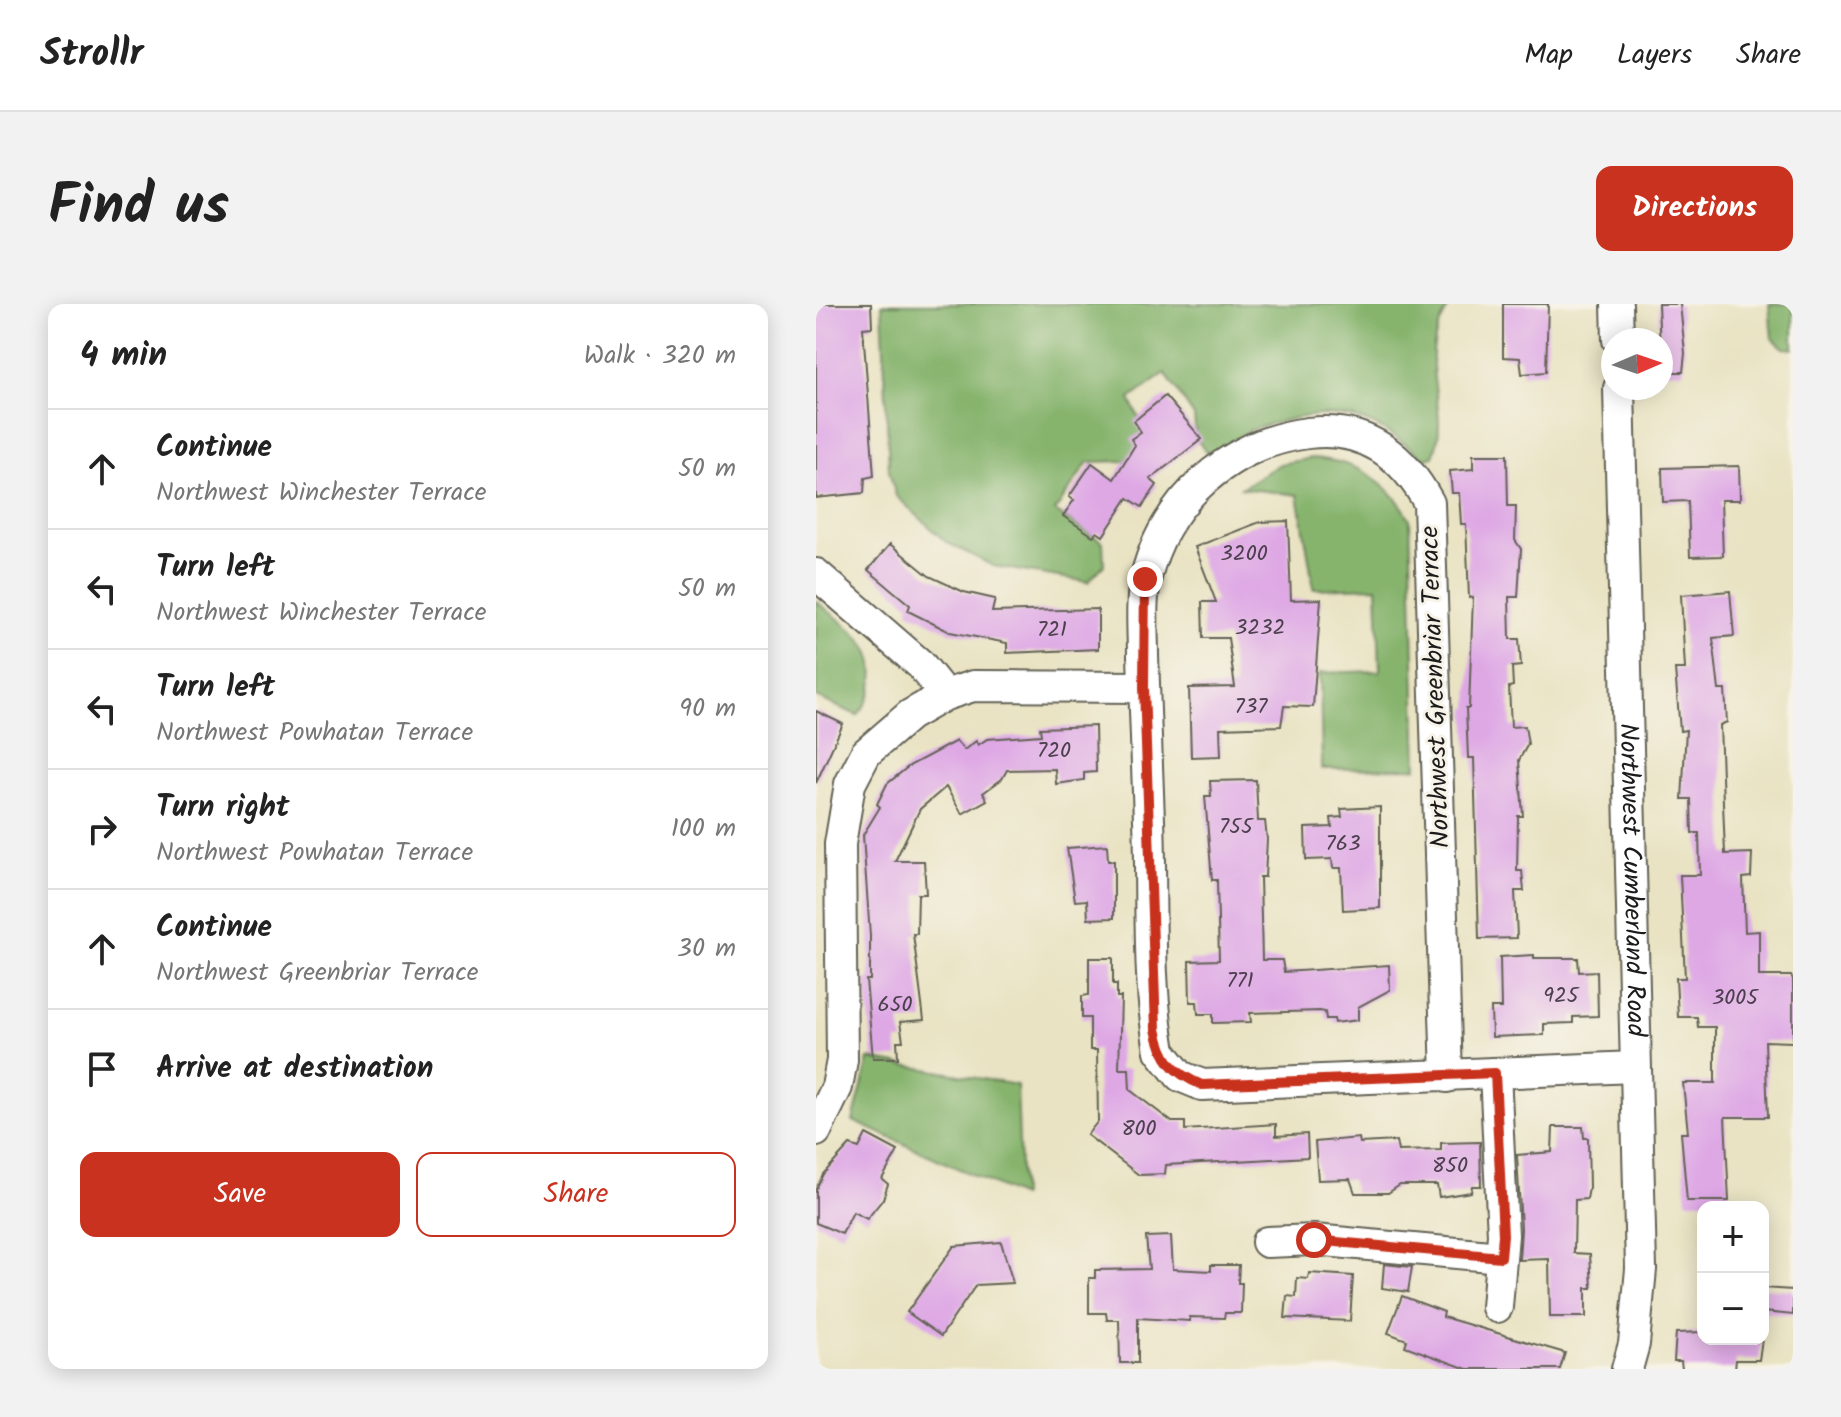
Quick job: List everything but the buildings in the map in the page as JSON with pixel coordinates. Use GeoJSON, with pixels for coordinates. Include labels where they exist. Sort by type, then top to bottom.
{"type":"FeatureCollection","features":[{"type":"Feature","properties":{"kind":"street"},"geometry":{"type":"LineString","coordinates":[[1617,304],[1618,328]]}},
{"type":"Feature","properties":{"kind":"street","name":"Northwest Cumberland Road"},"geometry":{"type":"LineString","coordinates":[[1619,400],[1641,1269],[1634,1344],[1627,1369]]}},
{"type":"Feature","properties":{"kind":"street","name":"Northwest Greenbriar Terrace"},"geometry":{"type":"LineString","coordinates":[[1447,1077],[1429,503],[1417,480],[1400,460],[1365,437],[1325,431],[1291,435],[1220,464],[1170,518],[1145,579],[1144,687],[1156,1029],[1160,1051],[1180,1076],[1202,1085],[1447,1077],[1635,1067]]}},
{"type":"Feature","properties":{"kind":"street"},"geometry":{"type":"LineString","coordinates":[[816,574],[921,665],[945,695]]}},
{"type":"Feature","properties":{"kind":"street"},"geometry":{"type":"LineString","coordinates":[[816,1131],[837,1087],[842,1060],[840,844],[850,784],[866,753],[910,715],[945,695],[987,686],[1144,687]]}},
{"type":"Feature","properties":{"kind":"street"},"geometry":{"type":"LineString","coordinates":[[1495,1073],[1503,1235],[1497,1307]]}},
{"type":"Feature","properties":{"kind":"street"},"geometry":{"type":"LineString","coordinates":[[1267,1242],[1314,1240],[1501,1257]]}},
{"type":"Feature","properties":{"kind":"green space"},"geometry":{"type":"Polygon","coordinates":[[[882,304],[1451,304],[1439,325],[1434,345],[1438,437],[1433,456],[1424,459],[1392,435],[1361,420],[1345,416],[1308,416],[1260,427],[1207,452],[1196,439],[1194,416],[1165,373],[1130,399],[1146,433],[1126,461],[1088,462],[1055,511],[1103,542],[1104,565],[1088,582],[993,566],[946,542],[896,496],[889,471],[882,304]]]}},
{"type":"Feature","properties":{"kind":"green space"},"geometry":{"type":"Polygon","coordinates":[[[1769,304],[1793,304],[1793,349],[1784,348],[1772,338],[1769,304]]]}},
{"type":"Feature","properties":{"kind":"green space"},"geometry":{"type":"Polygon","coordinates":[[[1312,458],[1343,463],[1370,475],[1392,494],[1410,519],[1417,768],[1322,769],[1320,673],[1380,671],[1377,587],[1314,589],[1298,495],[1241,488],[1280,464],[1312,458]]]}},
{"type":"Feature","properties":{"kind":"green space"},"geometry":{"type":"Polygon","coordinates":[[[816,601],[854,632],[870,653],[874,672],[871,691],[857,715],[816,697],[816,601]]]}},
{"type":"Feature","properties":{"kind":"green space"},"geometry":{"type":"Polygon","coordinates":[[[869,1059],[1017,1085],[1021,1197],[853,1121],[869,1059]]]}},
{"type":"Feature","properties":{"kind":"route"},"geometry":{"type":"LineString","coordinates":[[1145,579],[1144,687],[1156,1029],[1160,1051],[1171,1067],[1180,1076],[1202,1085],[1495,1073],[1503,1235],[1501,1257],[1314,1240]]}}]}
